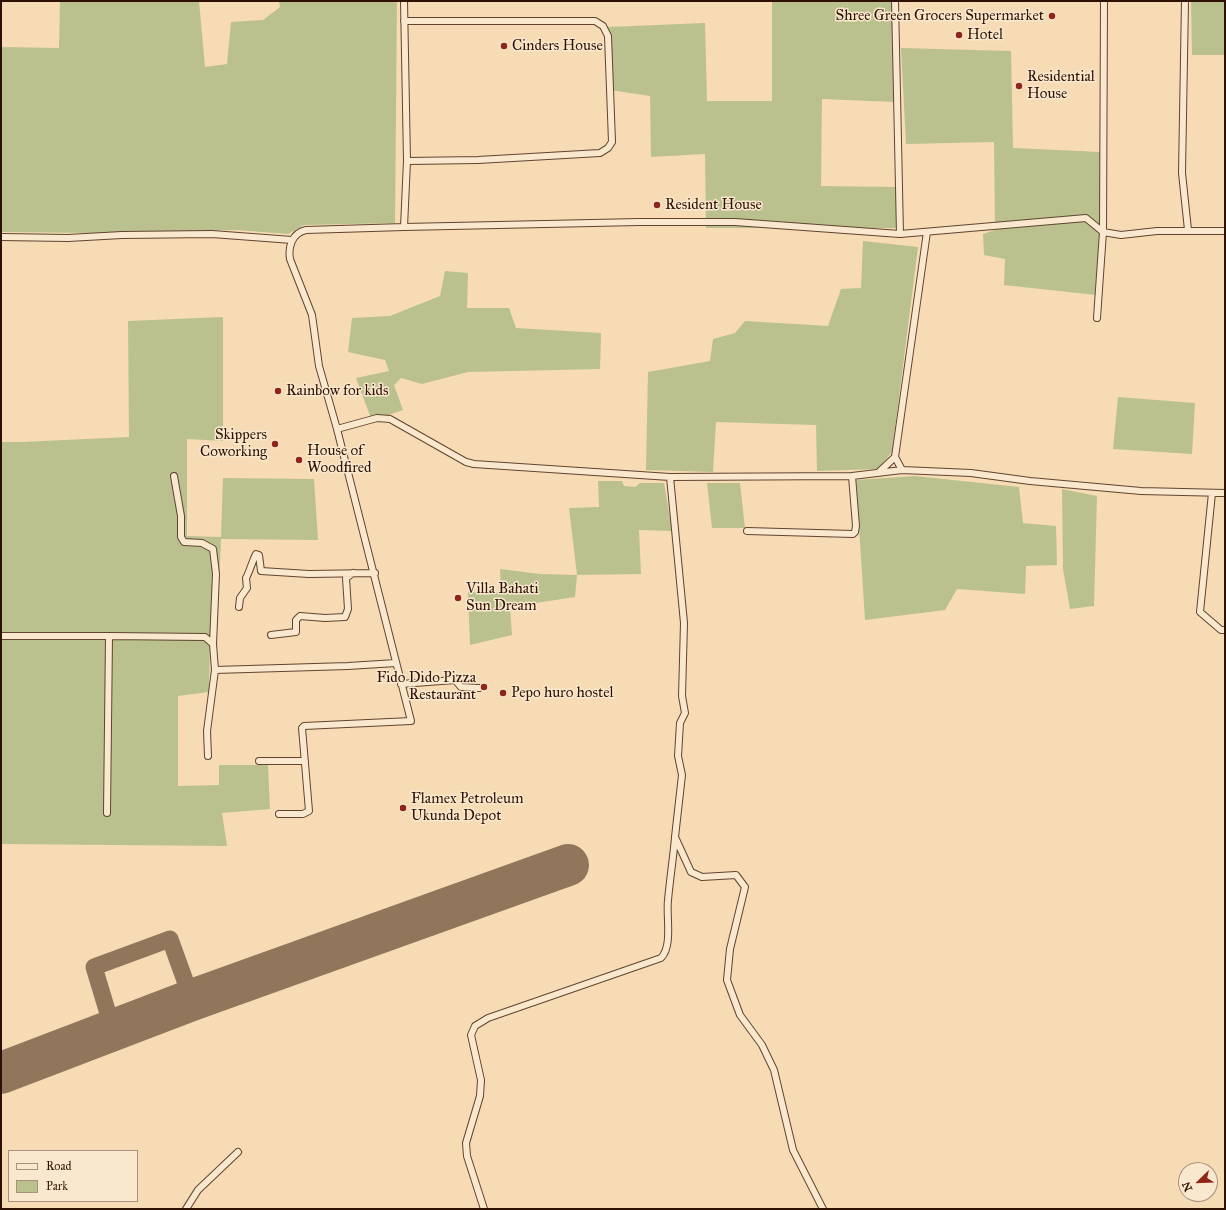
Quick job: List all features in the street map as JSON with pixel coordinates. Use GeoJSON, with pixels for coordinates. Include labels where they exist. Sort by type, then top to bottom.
{"type":"FeatureCollection","features":[{"type":"Feature","properties":{"kind":"street"},"geometry":{"type":"LineString","coordinates":[[404,1],[407,160],[404,227]]}},
{"type":"Feature","properties":{"kind":"street"},"geometry":{"type":"LineString","coordinates":[[895,1],[900,234]]}},
{"type":"Feature","properties":{"kind":"street"},"geometry":{"type":"LineString","coordinates":[[1097,318],[1103,232],[1104,1]]}},
{"type":"Feature","properties":{"kind":"street"},"geometry":{"type":"LineString","coordinates":[[1185,1],[1182,173],[1188,230]]}},
{"type":"Feature","properties":{"kind":"street"},"geometry":{"type":"LineString","coordinates":[[404,21],[595,21],[602,26],[608,36],[612,142],[608,148],[600,153],[478,160],[407,160]]}},
{"type":"Feature","properties":{"kind":"street"},"geometry":{"type":"LineString","coordinates":[[279,814],[304,814],[308,811],[302,728],[305,725],[411,721],[375,573],[319,366],[312,316],[290,259],[289,252],[292,240],[298,233],[306,230],[404,227],[639,222],[736,222],[900,234],[1086,218],[1103,232],[1121,235],[1188,230],[1225,231]]}},
{"type":"Feature","properties":{"kind":"street"},"geometry":{"type":"LineString","coordinates":[[902,470],[895,457],[927,232]]}},
{"type":"Feature","properties":{"kind":"street"},"geometry":{"type":"LineString","coordinates":[[1,237],[68,238],[212,234],[292,240]]}},
{"type":"Feature","properties":{"kind":"street"},"geometry":{"type":"LineString","coordinates":[[337,429],[384,418],[390,419],[466,462],[474,464],[670,477],[852,476],[902,470],[971,473],[1141,491],[1225,493]]}},
{"type":"Feature","properties":{"kind":"street"},"geometry":{"type":"LineString","coordinates":[[879,472],[895,457]]}},
{"type":"Feature","properties":{"kind":"street"},"geometry":{"type":"LineString","coordinates":[[174,476],[181,516],[181,537],[184,542],[202,543],[213,549],[216,574],[213,644],[215,670],[207,731],[208,756]]}},
{"type":"Feature","properties":{"kind":"street"},"geometry":{"type":"LineString","coordinates":[[747,531],[853,534],[856,526],[852,476]]}},
{"type":"Feature","properties":{"kind":"street"},"geometry":{"type":"LineString","coordinates":[[484,1209],[467,1156],[466,1144],[480,1096],[480,1080],[472,1035],[475,1026],[488,1018],[661,958],[666,949],[669,926],[668,901],[682,775],[678,756],[680,723],[685,712],[682,696],[684,623],[670,477]]}},
{"type":"Feature","properties":{"kind":"street"},"geometry":{"type":"LineString","coordinates":[[1212,493],[1200,612],[1221,630],[1225,630]]}},
{"type":"Feature","properties":{"kind":"street"},"geometry":{"type":"LineString","coordinates":[[239,607],[240,598],[247,588],[246,578],[249,568],[256,554],[259,555],[261,571],[303,574],[375,573]]}},
{"type":"Feature","properties":{"kind":"street"},"geometry":{"type":"LineString","coordinates":[[271,635],[296,632],[296,620],[300,616],[325,618],[345,617],[348,609],[346,578],[353,573]]}},
{"type":"Feature","properties":{"kind":"street"},"geometry":{"type":"LineString","coordinates":[[1,636],[205,637],[213,644]]}},
{"type":"Feature","properties":{"kind":"street"},"geometry":{"type":"LineString","coordinates":[[107,813],[109,636]]}},
{"type":"Feature","properties":{"kind":"street"},"geometry":{"type":"LineString","coordinates":[[215,670],[396,663]]}},
{"type":"Feature","properties":{"kind":"street"},"geometry":{"type":"LineString","coordinates":[[401,684],[455,680],[461,687],[479,688]]}},
{"type":"Feature","properties":{"kind":"street"},"geometry":{"type":"LineString","coordinates":[[259,761],[304,761]]}},
{"type":"Feature","properties":{"kind":"street"},"geometry":{"type":"LineString","coordinates":[[675,838],[690,872],[702,877],[736,875],[745,887],[730,948],[727,980],[740,1015],[762,1044],[774,1070],[793,1150],[823,1209]]}},
{"type":"Feature","properties":{"kind":"street"},"geometry":{"type":"LineString","coordinates":[[186,1209],[198,1190],[238,1152]]}},
{"type":"Feature","properties":{"kind":"green space"},"geometry":{"type":"Polygon","coordinates":[[[60,1],[199,1],[205,67],[227,64],[231,22],[263,20],[280,7],[279,1],[397,1],[395,223],[304,225],[288,234],[236,230],[96,233],[1,232],[1,47],[59,48],[60,1]]]}},
{"type":"Feature","properties":{"kind":"green space"},"geometry":{"type":"Polygon","coordinates":[[[772,1],[893,1],[895,102],[822,99],[821,186],[896,187],[896,228],[706,228],[705,154],[651,157],[650,96],[610,90],[607,27],[705,23],[707,101],[772,101],[772,1]]]}},
{"type":"Feature","properties":{"kind":"green space"},"geometry":{"type":"Polygon","coordinates":[[[1191,1],[1225,1],[1225,55],[1192,55],[1191,1]]]}},
{"type":"Feature","properties":{"kind":"green space"},"geometry":{"type":"Polygon","coordinates":[[[901,48],[1011,51],[1013,148],[1100,152],[1100,244],[1096,295],[1004,285],[1005,259],[984,255],[983,234],[995,230],[994,142],[906,144],[901,48]]]}},
{"type":"Feature","properties":{"kind":"green space"},"geometry":{"type":"Polygon","coordinates":[[[863,241],[918,247],[892,452],[878,469],[817,471],[816,425],[716,422],[713,472],[646,470],[648,372],[710,361],[713,339],[735,333],[745,321],[828,326],[841,289],[861,288],[863,241]]]}},
{"type":"Feature","properties":{"kind":"green space"},"geometry":{"type":"Polygon","coordinates":[[[445,271],[468,273],[467,308],[509,308],[516,328],[601,333],[600,369],[468,372],[422,384],[401,378],[394,385],[403,410],[372,421],[356,378],[389,371],[385,360],[348,352],[352,318],[390,316],[440,296],[445,271]]]}},
{"type":"Feature","properties":{"kind":"green space"},"geometry":{"type":"Polygon","coordinates":[[[223,317],[223,441],[187,439],[187,536],[221,537],[223,478],[314,479],[318,540],[221,539],[217,632],[210,636],[209,692],[178,696],[178,786],[219,785],[219,765],[268,765],[270,809],[222,813],[227,846],[1,844],[1,442],[129,437],[128,321],[223,317]]]}},
{"type":"Feature","properties":{"kind":"green space"},"geometry":{"type":"Polygon","coordinates":[[[1118,397],[1195,403],[1192,454],[1113,449],[1118,397]]]}},
{"type":"Feature","properties":{"kind":"green space"},"geometry":{"type":"Polygon","coordinates":[[[915,476],[1019,487],[1023,523],[1056,526],[1057,565],[1026,566],[1025,594],[957,589],[945,610],[865,620],[856,480],[915,476]]]}},
{"type":"Feature","properties":{"kind":"green space"},"geometry":{"type":"Polygon","coordinates":[[[598,481],[622,481],[624,486],[635,487],[640,483],[664,483],[672,531],[639,530],[641,574],[577,575],[569,508],[599,507],[598,481]]]}},
{"type":"Feature","properties":{"kind":"green space"},"geometry":{"type":"Polygon","coordinates":[[[707,483],[740,483],[745,528],[712,528],[707,483]]]}},
{"type":"Feature","properties":{"kind":"green space"},"geometry":{"type":"Polygon","coordinates":[[[1062,489],[1097,496],[1094,606],[1070,609],[1063,569],[1062,489]]]}},
{"type":"Feature","properties":{"kind":"green space"},"geometry":{"type":"Polygon","coordinates":[[[500,569],[540,574],[577,575],[575,597],[510,607],[512,635],[470,645],[468,592],[501,592],[500,569]]]}},
{"type":"Feature","properties":{"kind":"taxiway"},"geometry":{"type":"LineString","coordinates":[[113,1030],[94,967],[170,939],[192,1000]]}},
{"type":"Feature","properties":{"kind":"runway"},"geometry":{"type":"LineString","coordinates":[[1,1073],[192,1000],[568,865]]}},
{"type":"Feature","properties":{"kind":"place","name":"Shree Green Grocers Supermarket"},"geometry":{"type":"Point","coordinates":[1052,16]}},
{"type":"Feature","properties":{"kind":"place","name":"Hotel"},"geometry":{"type":"Point","coordinates":[959,35]}},
{"type":"Feature","properties":{"kind":"place","name":"Cinders House"},"geometry":{"type":"Point","coordinates":[504,46]}},
{"type":"Feature","properties":{"kind":"place","name":"Residential House"},"geometry":{"type":"Point","coordinates":[1019,86]}},
{"type":"Feature","properties":{"kind":"place","name":"Resident House"},"geometry":{"type":"Point","coordinates":[657,205]}},
{"type":"Feature","properties":{"kind":"place","name":"Rainbow for kids"},"geometry":{"type":"Point","coordinates":[278,391]}},
{"type":"Feature","properties":{"kind":"place","name":"Skippers Coworking"},"geometry":{"type":"Point","coordinates":[275,444]}},
{"type":"Feature","properties":{"kind":"place","name":"House of Woodfired"},"geometry":{"type":"Point","coordinates":[299,460]}},
{"type":"Feature","properties":{"kind":"place","name":"Villa Bahati Sun Dream"},"geometry":{"type":"Point","coordinates":[458,598]}},
{"type":"Feature","properties":{"kind":"place","name":"Fido Dido Pizza Restaurant"},"geometry":{"type":"Point","coordinates":[484,687]}},
{"type":"Feature","properties":{"kind":"place","name":"Pepo huro hostel"},"geometry":{"type":"Point","coordinates":[503,693]}},
{"type":"Feature","properties":{"kind":"place","name":"Flamex Petroleum Ukunda Depot"},"geometry":{"type":"Point","coordinates":[403,808]}}]}
